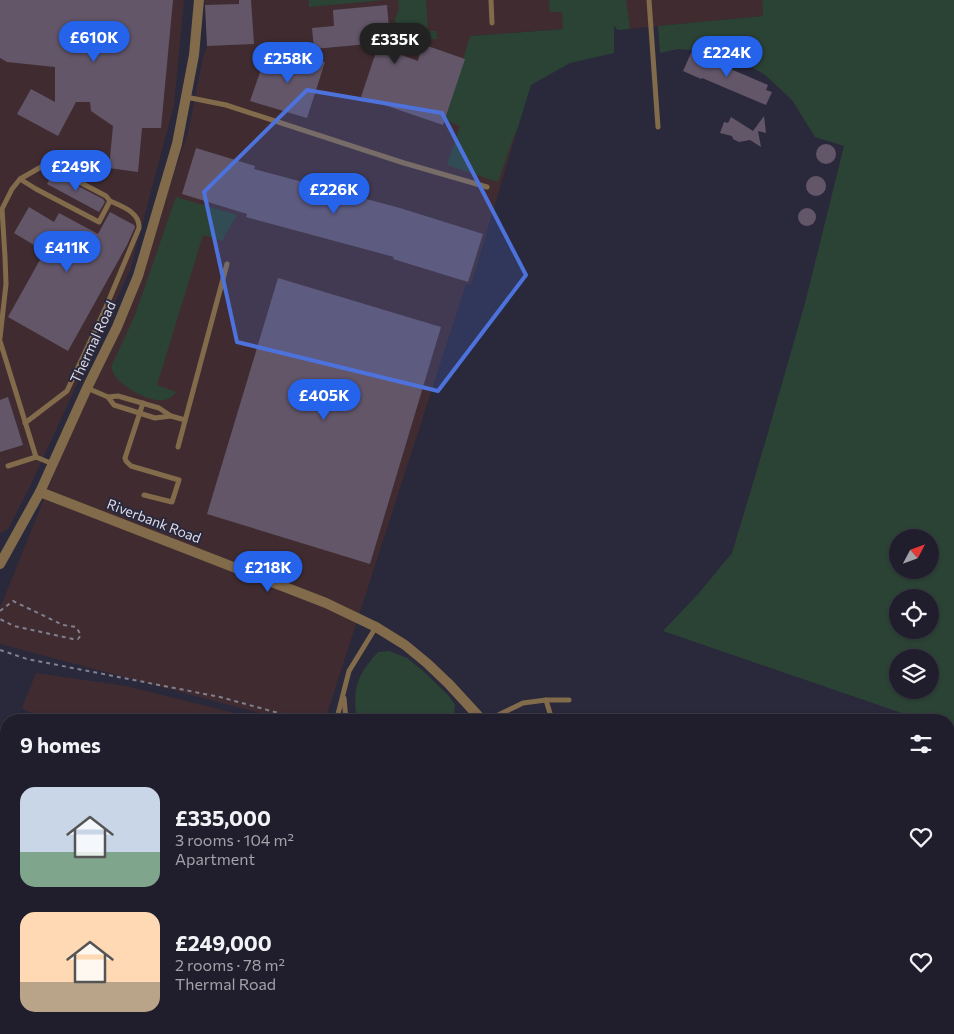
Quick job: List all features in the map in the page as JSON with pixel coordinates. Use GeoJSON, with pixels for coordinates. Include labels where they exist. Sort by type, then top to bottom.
{"type":"FeatureCollection","features":[{"type":"Feature","properties":{"kind":"street","name":"Thermal Road"},"geometry":{"type":"LineString","coordinates":[[0,564],[40,492],[117,327],[138,276],[177,144],[194,55],[198,0]]}},
{"type":"Feature","properties":{"kind":"street","name":"Riverbank Road"},"geometry":{"type":"LineString","coordinates":[[40,492],[326,603],[376,627],[405,645],[428,664],[476,714]]}},
{"type":"Feature","properties":{"kind":"lane"},"geometry":{"type":"LineString","coordinates":[[491,0],[492,23]]}},
{"type":"Feature","properties":{"kind":"lane"},"geometry":{"type":"LineString","coordinates":[[649,0],[658,128]]}},
{"type":"Feature","properties":{"kind":"lane"},"geometry":{"type":"LineString","coordinates":[[185,96],[226,105],[404,163],[487,187]]}},
{"type":"Feature","properties":{"kind":"lane"},"geometry":{"type":"LineString","coordinates":[[25,423],[67,391],[106,307],[139,228],[137,218],[129,210],[47,165],[20,179],[12,189],[2,209],[6,284],[0,339],[25,423],[36,457]]}},
{"type":"Feature","properties":{"kind":"lane"},"geometry":{"type":"LineString","coordinates":[[20,179],[99,222],[110,201]]}},
{"type":"Feature","properties":{"kind":"lane"},"geometry":{"type":"LineString","coordinates":[[178,447],[227,264]]}},
{"type":"Feature","properties":{"kind":"lane"},"geometry":{"type":"LineString","coordinates":[[87,388],[108,397],[118,396],[159,408],[171,416],[185,420]]}},
{"type":"Feature","properties":{"kind":"lane"},"geometry":{"type":"LineString","coordinates":[[108,397],[114,405],[156,418],[171,416]]}},
{"type":"Feature","properties":{"kind":"lane"},"geometry":{"type":"LineString","coordinates":[[143,403],[125,458],[126,461],[132,466],[179,480],[172,502],[144,495]]}},
{"type":"Feature","properties":{"kind":"lane"},"geometry":{"type":"LineString","coordinates":[[8,466],[36,457],[53,464]]}},
{"type":"Feature","properties":{"kind":"lane"},"geometry":{"type":"LineString","coordinates":[[338,714],[349,671],[376,627]]}},
{"type":"Feature","properties":{"kind":"lane"},"geometry":{"type":"LineString","coordinates":[[344,693],[346,714]]}},
{"type":"Feature","properties":{"kind":"lane"},"geometry":{"type":"LineString","coordinates":[[546,700],[550,714]]}},
{"type":"Feature","properties":{"kind":"lane"},"geometry":{"type":"LineString","coordinates":[[500,714],[523,703],[569,700]]}},
{"type":"Feature","properties":{"kind":"path"},"geometry":{"type":"LineString","coordinates":[[0,611],[13,601],[63,625],[76,627],[81,635],[78,639],[73,639],[14,626],[0,619]]}},
{"type":"Feature","properties":{"kind":"path"},"geometry":{"type":"LineString","coordinates":[[0,650],[27,659],[220,697],[282,714]]}},
{"type":"Feature","properties":{"kind":"highlighted area"},"geometry":{"type":"Polygon","coordinates":[[[307,90],[442,113],[526,275],[438,391],[237,342],[204,192],[307,90]]]}},
{"type":"Feature","properties":{"kind":"shaded area"},"geometry":{"type":"Polygon","coordinates":[[[0,0],[184,0],[174,105],[130,270],[29,488],[8,529],[0,533],[0,0]]]}},
{"type":"Feature","properties":{"kind":"shaded area"},"geometry":{"type":"Polygon","coordinates":[[[205,0],[762,0],[763,16],[618,30],[614,25],[470,36],[518,127],[471,285],[466,284],[327,714],[263,714],[0,644],[0,608],[163,203],[188,133],[203,57],[207,46],[205,0]]]}},
{"type":"Feature","properties":{"kind":"shaded area"},"geometry":{"type":"Polygon","coordinates":[[[36,673],[126,686],[238,714],[33,714],[22,708],[36,673]]]}},
{"type":"Feature","properties":{"kind":"green space"},"geometry":{"type":"Polygon","coordinates":[[[309,0],[385,0],[309,7],[309,0]]]}},
{"type":"Feature","properties":{"kind":"green space"},"geometry":{"type":"Polygon","coordinates":[[[398,0],[426,0],[428,31],[436,31],[437,39],[397,42],[395,19],[399,9],[398,0]]]}},
{"type":"Feature","properties":{"kind":"green space"},"geometry":{"type":"Polygon","coordinates":[[[549,0],[626,0],[630,29],[618,30],[614,26],[614,53],[570,63],[531,85],[498,182],[447,165],[460,126],[445,120],[470,36],[563,29],[562,12],[550,12],[549,0]]]}},
{"type":"Feature","properties":{"kind":"green space"},"geometry":{"type":"Polygon","coordinates":[[[762,0],[954,0],[954,714],[905,714],[663,631],[699,593],[732,553],[805,303],[844,146],[815,137],[792,100],[764,74],[747,65],[729,57],[704,51],[678,49],[660,53],[658,26],[763,16],[762,0]]]}},
{"type":"Feature","properties":{"kind":"green space"},"geometry":{"type":"Polygon","coordinates":[[[176,197],[237,215],[223,241],[203,235],[157,385],[176,392],[167,399],[157,400],[136,393],[123,384],[114,374],[111,367],[135,315],[176,197]]]}},
{"type":"Feature","properties":{"kind":"green space"},"geometry":{"type":"Polygon","coordinates":[[[389,651],[407,658],[422,670],[448,695],[455,705],[454,714],[356,714],[355,700],[358,683],[365,668],[378,652],[389,651]]]}},
{"type":"Feature","properties":{"kind":"building"},"geometry":{"type":"Polygon","coordinates":[[[0,0],[173,0],[161,128],[142,128],[138,172],[109,168],[113,126],[91,111],[90,102],[76,102],[58,136],[17,114],[31,89],[55,102],[55,67],[7,62],[0,58],[0,0]]]}},
{"type":"Feature","properties":{"kind":"building"},"geometry":{"type":"Polygon","coordinates":[[[239,0],[251,0],[254,44],[207,46],[205,5],[239,4],[239,0]]]}},
{"type":"Feature","properties":{"kind":"building"},"geometry":{"type":"Polygon","coordinates":[[[387,5],[391,51],[418,61],[422,44],[465,59],[443,125],[361,97],[379,43],[314,49],[312,28],[334,26],[333,10],[387,5]]]}},
{"type":"Feature","properties":{"kind":"building"},"geometry":{"type":"Polygon","coordinates":[[[691,53],[708,61],[709,57],[720,62],[719,64],[768,85],[766,90],[772,92],[766,105],[683,71],[691,53]]]}},
{"type":"Feature","properties":{"kind":"building"},"geometry":{"type":"Polygon","coordinates":[[[297,54],[325,62],[307,118],[250,101],[266,55],[294,65],[297,54]]]}},
{"type":"Feature","properties":{"kind":"building"},"geometry":{"type":"Polygon","coordinates":[[[764,116],[766,133],[758,131],[761,147],[750,140],[739,142],[733,139],[732,136],[720,133],[724,122],[728,123],[731,117],[753,131],[764,116]]]}},
{"type":"Feature","properties":{"kind":"building"},"geometry":{"type":"Polygon","coordinates":[[[822,144],[830,144],[836,150],[836,158],[830,164],[822,164],[816,158],[816,150],[822,144]]]}},
{"type":"Feature","properties":{"kind":"building"},"geometry":{"type":"Polygon","coordinates":[[[196,148],[255,166],[254,169],[400,208],[483,234],[468,282],[393,259],[394,257],[246,217],[247,214],[182,194],[196,148]]]}},
{"type":"Feature","properties":{"kind":"building"},"geometry":{"type":"Polygon","coordinates":[[[53,173],[103,199],[105,202],[99,212],[47,184],[53,173]]]}},
{"type":"Feature","properties":{"kind":"building"},"geometry":{"type":"Polygon","coordinates":[[[816,176],[823,179],[826,186],[823,193],[816,196],[809,193],[806,186],[809,179],[816,176]]]}},
{"type":"Feature","properties":{"kind":"building"},"geometry":{"type":"Polygon","coordinates":[[[29,207],[54,222],[59,213],[98,234],[110,212],[135,227],[127,245],[68,351],[8,317],[41,258],[36,255],[39,248],[14,233],[29,207]]]}},
{"type":"Feature","properties":{"kind":"building"},"geometry":{"type":"Polygon","coordinates":[[[803,208],[811,208],[816,213],[814,224],[803,226],[798,221],[798,213],[803,208]]]}},
{"type":"Feature","properties":{"kind":"building"},"geometry":{"type":"Polygon","coordinates":[[[278,278],[441,327],[370,564],[207,514],[278,278]]]}},
{"type":"Feature","properties":{"kind":"building"},"geometry":{"type":"Polygon","coordinates":[[[8,397],[23,445],[0,452],[0,400],[8,397]]]}}]}
